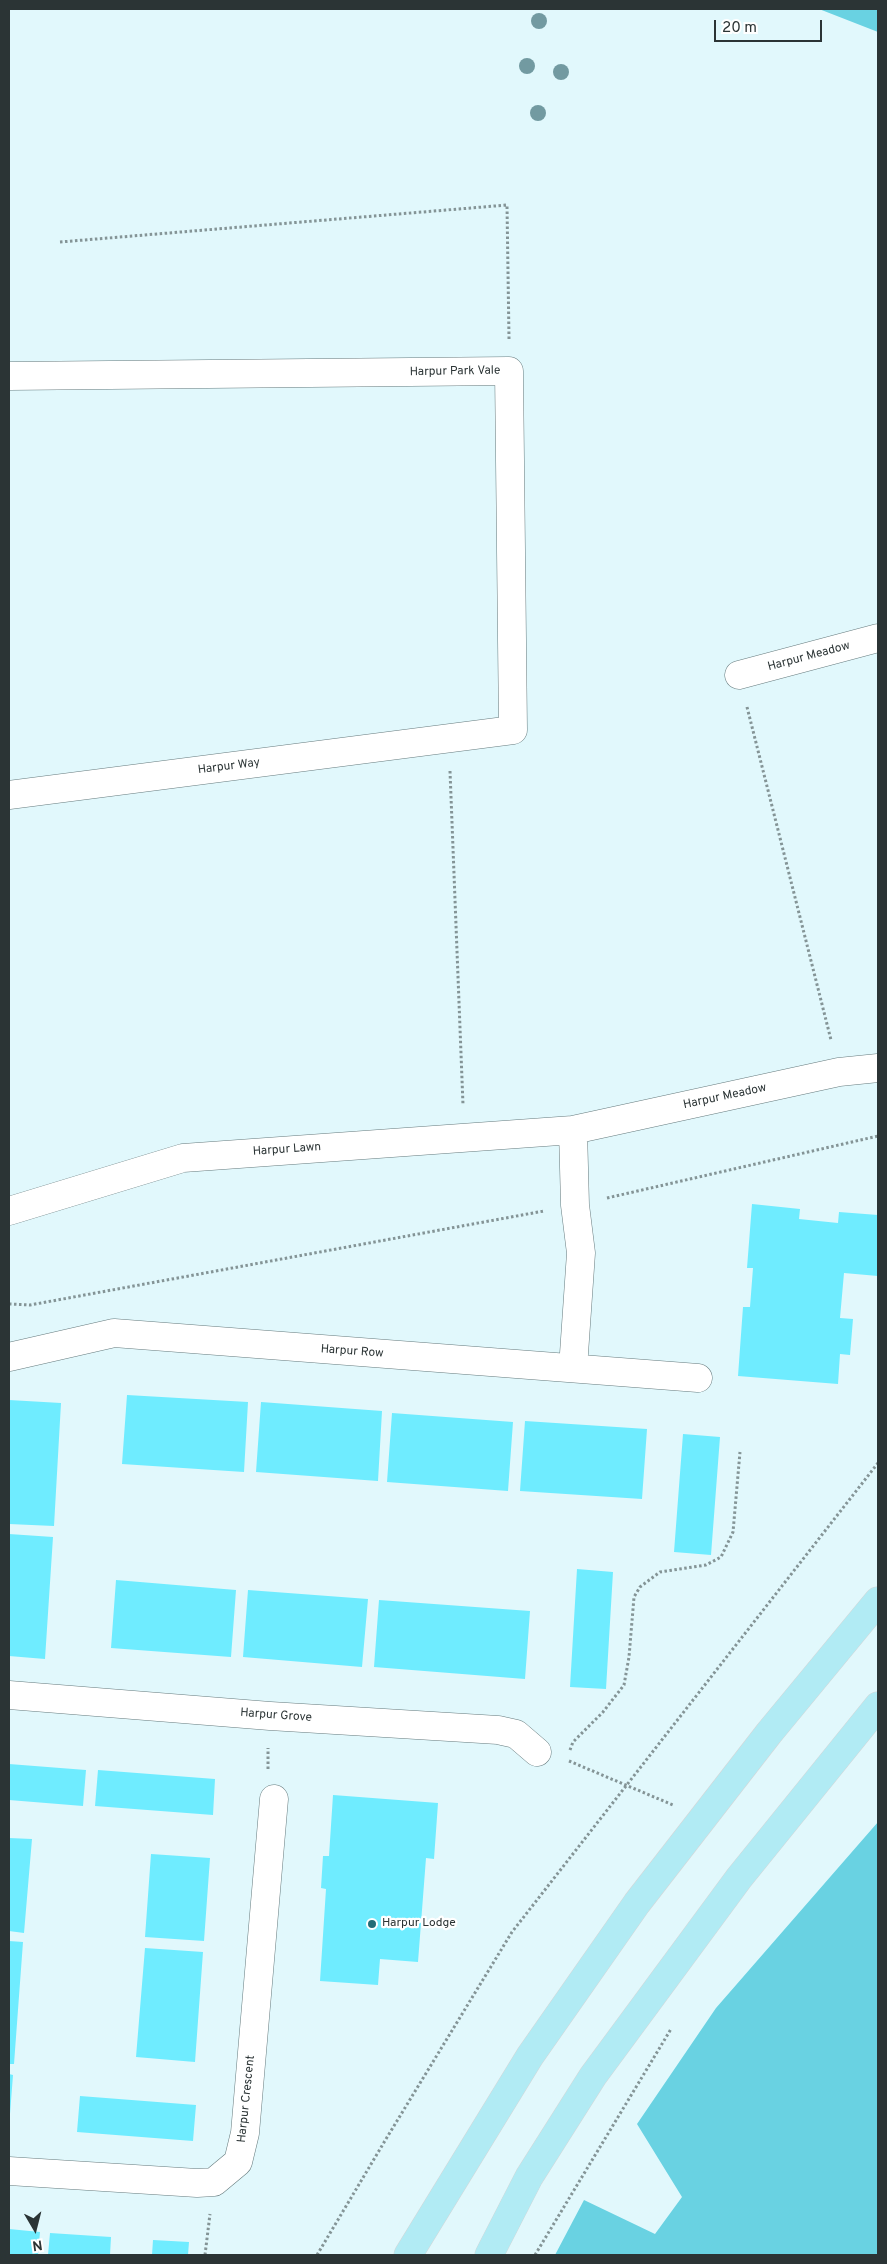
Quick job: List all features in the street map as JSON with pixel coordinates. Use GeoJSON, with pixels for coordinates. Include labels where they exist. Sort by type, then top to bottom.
{"type":"FeatureCollection","features":[{"type":"Feature","properties":{"kind":"main road"},"geometry":{"type":"LineString","coordinates":[[408,2255],[530,2056],[637,1903],[769,1733],[878,1601]]}},
{"type":"Feature","properties":{"kind":"main road"},"geometry":{"type":"LineString","coordinates":[[489,2255],[529,2177],[594,2076],[739,1878],[878,1706]]}},
{"type":"Feature","properties":{"kind":"street","name":"Harpur Park Vale"},"geometry":{"type":"LineString","coordinates":[[9,376],[509,371],[513,730],[449,738]]}},
{"type":"Feature","properties":{"kind":"street","name":"Harpur Meadow"},"geometry":{"type":"LineString","coordinates":[[739,675],[878,638]]}},
{"type":"Feature","properties":{"kind":"street","name":"Harpur Way"},"geometry":{"type":"LineString","coordinates":[[9,795],[449,738]]}},
{"type":"Feature","properties":{"kind":"street","name":"Harpur Meadow"},"geometry":{"type":"LineString","coordinates":[[573,1130],[839,1072],[878,1068]]}},
{"type":"Feature","properties":{"kind":"street","name":"Harpur Lawn"},"geometry":{"type":"LineString","coordinates":[[9,1212],[183,1158],[573,1130]]}},
{"type":"Feature","properties":{"kind":"street"},"geometry":{"type":"LineString","coordinates":[[573,1130],[575,1205],[581,1253],[573,1368]]}},
{"type":"Feature","properties":{"kind":"street","name":"Harpur Row"},"geometry":{"type":"LineString","coordinates":[[9,1357],[114,1334],[698,1378]]}},
{"type":"Feature","properties":{"kind":"street","name":"Harpur Grove"},"geometry":{"type":"LineString","coordinates":[[9,1695],[280,1716],[498,1730],[516,1734],[537,1752]]}},
{"type":"Feature","properties":{"kind":"street","name":"Harpur Crescent"},"geometry":{"type":"LineString","coordinates":[[214,2182],[238,2162],[245,2133],[274,1799]]}},
{"type":"Feature","properties":{"kind":"street"},"geometry":{"type":"LineString","coordinates":[[9,2171],[197,2183],[214,2182]]}},
{"type":"Feature","properties":{"kind":"path"},"geometry":{"type":"LineString","coordinates":[[60,242],[507,205],[509,371]]}},
{"type":"Feature","properties":{"kind":"path"},"geometry":{"type":"LineString","coordinates":[[739,675],[839,1072]]}},
{"type":"Feature","properties":{"kind":"path"},"geometry":{"type":"LineString","coordinates":[[449,738],[464,1137]]}},
{"type":"Feature","properties":{"kind":"path"},"geometry":{"type":"LineString","coordinates":[[9,1304],[30,1305],[575,1205],[878,1136]]}},
{"type":"Feature","properties":{"kind":"path"},"geometry":{"type":"LineString","coordinates":[[566,1760],[573,1742],[603,1712],[624,1685],[633,1629],[634,1597],[640,1587],[660,1572],[706,1565],[721,1557],[733,1532],[740,1452]]}},
{"type":"Feature","properties":{"kind":"path"},"geometry":{"type":"LineString","coordinates":[[317,2255],[512,1932],[878,1463]]}},
{"type":"Feature","properties":{"kind":"path"},"geometry":{"type":"LineString","coordinates":[[537,1752],[566,1760],[627,1784],[703,1818]]}},
{"type":"Feature","properties":{"kind":"path"},"geometry":{"type":"LineString","coordinates":[[535,2255],[676,2022]]}},
{"type":"Feature","properties":{"kind":"path"},"geometry":{"type":"LineString","coordinates":[[205,2255],[214,2182]]}},
{"type":"Feature","properties":{"kind":"shaded area"},"geometry":{"type":"Polygon","coordinates":[[[819,9],[878,9],[878,32],[819,9]]]}},
{"type":"Feature","properties":{"kind":"shaded area"},"geometry":{"type":"Polygon","coordinates":[[[878,1822],[878,2255],[555,2255],[584,2200],[655,2234],[682,2197],[637,2124],[716,2008],[878,1822]]]}},
{"type":"Feature","properties":{"kind":"building"},"geometry":{"type":"Polygon","coordinates":[[[752,1204],[800,1209],[799,1219],[838,1223],[839,1212],[878,1215],[878,1276],[844,1273],[840,1318],[853,1319],[850,1355],[840,1354],[838,1384],[738,1376],[743,1307],[750,1307],[753,1268],[747,1268],[752,1204]]]}},
{"type":"Feature","properties":{"kind":"building"},"geometry":{"type":"Polygon","coordinates":[[[127,1395],[248,1402],[244,1472],[122,1464],[127,1395]]]}},
{"type":"Feature","properties":{"kind":"building"},"geometry":{"type":"Polygon","coordinates":[[[9,1400],[61,1403],[54,1526],[9,1524],[9,1400]]]}},
{"type":"Feature","properties":{"kind":"building"},"geometry":{"type":"Polygon","coordinates":[[[261,1402],[382,1411],[378,1481],[256,1472],[261,1402]]]}},
{"type":"Feature","properties":{"kind":"building"},"geometry":{"type":"Polygon","coordinates":[[[392,1413],[513,1422],[508,1491],[387,1482],[392,1413]]]}},
{"type":"Feature","properties":{"kind":"building"},"geometry":{"type":"Polygon","coordinates":[[[525,1421],[647,1429],[642,1499],[520,1491],[525,1421]]]}},
{"type":"Feature","properties":{"kind":"building"},"geometry":{"type":"Polygon","coordinates":[[[683,1434],[720,1437],[711,1555],[674,1552],[683,1434]]]}},
{"type":"Feature","properties":{"kind":"building"},"geometry":{"type":"Polygon","coordinates":[[[9,1534],[53,1537],[45,1659],[9,1656],[9,1534]]]}},
{"type":"Feature","properties":{"kind":"building"},"geometry":{"type":"Polygon","coordinates":[[[577,1569],[613,1572],[606,1689],[570,1687],[577,1569]]]}},
{"type":"Feature","properties":{"kind":"building"},"geometry":{"type":"Polygon","coordinates":[[[116,1580],[236,1590],[231,1657],[111,1648],[116,1580]]]}},
{"type":"Feature","properties":{"kind":"building"},"geometry":{"type":"Polygon","coordinates":[[[248,1590],[368,1599],[362,1667],[243,1657],[248,1590]]]}},
{"type":"Feature","properties":{"kind":"building"},"geometry":{"type":"Polygon","coordinates":[[[379,1600],[530,1611],[525,1679],[374,1667],[379,1600]]]}},
{"type":"Feature","properties":{"kind":"building"},"geometry":{"type":"Polygon","coordinates":[[[9,1764],[86,1770],[83,1806],[9,1800],[9,1764]]]}},
{"type":"Feature","properties":{"kind":"building"},"geometry":{"type":"Polygon","coordinates":[[[98,1770],[215,1779],[213,1815],[95,1806],[98,1770]]]}},
{"type":"Feature","properties":{"kind":"building","name":"Harpur Lodge"},"geometry":{"type":"Polygon","coordinates":[[[333,1795],[438,1803],[434,1859],[426,1858],[418,1962],[380,1959],[378,1985],[320,1981],[326,1889],[321,1888],[323,1856],[329,1856],[333,1795]]]}},
{"type":"Feature","properties":{"kind":"building"},"geometry":{"type":"Polygon","coordinates":[[[9,1838],[32,1839],[24,1933],[9,1931],[9,1838]]]}},
{"type":"Feature","properties":{"kind":"building"},"geometry":{"type":"Polygon","coordinates":[[[151,1854],[210,1858],[204,1941],[145,1937],[151,1854]]]}},
{"type":"Feature","properties":{"kind":"building"},"geometry":{"type":"Polygon","coordinates":[[[9,1941],[23,1942],[14,2064],[9,2064],[9,1941]]]}},
{"type":"Feature","properties":{"kind":"building"},"geometry":{"type":"Polygon","coordinates":[[[145,1948],[203,1952],[195,2062],[136,2057],[145,1948]]]}},
{"type":"Feature","properties":{"kind":"building"},"geometry":{"type":"Polygon","coordinates":[[[9,2074],[13,2075],[10,2114],[9,2114],[9,2074]]]}},
{"type":"Feature","properties":{"kind":"building"},"geometry":{"type":"Polygon","coordinates":[[[80,2096],[196,2105],[193,2141],[77,2132],[80,2096]]]}},
{"type":"Feature","properties":{"kind":"building"},"geometry":{"type":"Polygon","coordinates":[[[9,2229],[40,2232],[38,2255],[9,2255],[9,2229]]]}},
{"type":"Feature","properties":{"kind":"building"},"geometry":{"type":"Polygon","coordinates":[[[50,2233],[111,2237],[110,2255],[48,2255],[50,2233]]]}},
{"type":"Feature","properties":{"kind":"building"},"geometry":{"type":"Polygon","coordinates":[[[153,2240],[189,2242],[188,2255],[152,2255],[153,2240]]]}},
{"type":"Feature","properties":{"kind":"place","name":"Harpur Lodge"},"geometry":{"type":"Point","coordinates":[372,1924]}}]}
